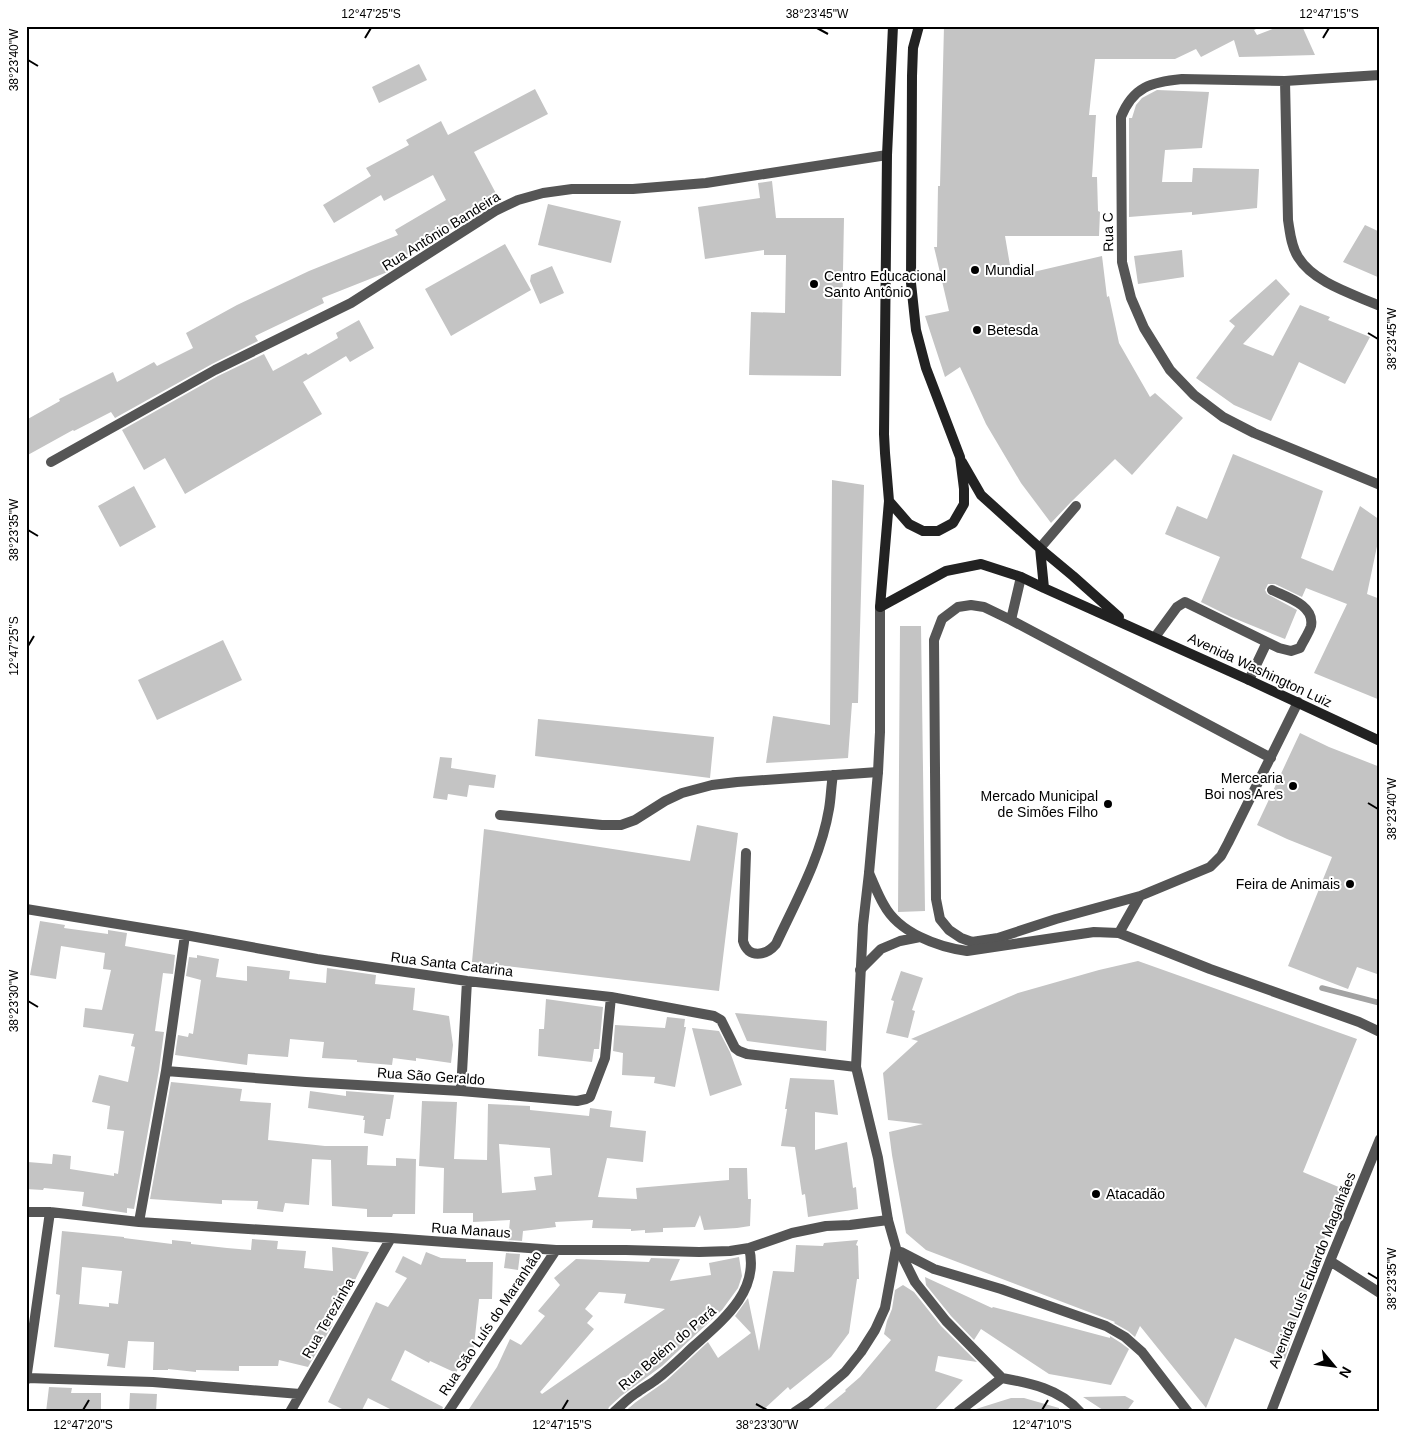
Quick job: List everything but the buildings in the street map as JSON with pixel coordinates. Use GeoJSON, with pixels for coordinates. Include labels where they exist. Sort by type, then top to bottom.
{"type":"FeatureCollection","features":[{"type":"Feature","properties":{"kind":"main road"},"geometry":{"type":"LineString","coordinates":[[880,607],[889,501],[884,434],[887,155],[893,26]]}},
{"type":"Feature","properties":{"kind":"main road"},"geometry":{"type":"LineString","coordinates":[[889,501],[909,524],[923,531],[938,531],[953,523],[964,504],[960,457],[926,368],[916,330],[912,283],[912,76],[913,48],[919,26]]}},
{"type":"Feature","properties":{"kind":"main road","name":"Avenida Washington Luiz"},"geometry":{"type":"LineString","coordinates":[[960,457],[982,494],[1128,625]]}},
{"type":"Feature","properties":{"kind":"main road"},"geometry":{"type":"LineString","coordinates":[[1040,548],[1044,588]]}},
{"type":"Feature","properties":{"kind":"main road","name":"Avenida Washington Luiz"},"geometry":{"type":"LineString","coordinates":[[880,607],[946,571],[981,564],[1021,577],[1380,741]]}},
{"type":"Feature","properties":{"kind":"street","name":"Rua C"},"geometry":{"type":"LineString","coordinates":[[1380,75],[1285,81],[1168,80],[1143,88],[1133,95],[1120,117],[1122,262],[1131,298],[1144,328],[1170,370],[1194,395],[1223,417],[1254,433],[1380,485]]}},
{"type":"Feature","properties":{"kind":"street"},"geometry":{"type":"LineString","coordinates":[[1285,81],[1288,220],[1292,241],[1298,257],[1309,270],[1328,284],[1380,306]]}},
{"type":"Feature","properties":{"kind":"street","name":"Rua Antônio Bandeira"},"geometry":{"type":"LineString","coordinates":[[51,462],[215,370],[351,303],[495,211],[518,200],[543,193],[572,189],[633,189],[706,183],[887,155]]}},
{"type":"Feature","properties":{"kind":"street"},"geometry":{"type":"LineString","coordinates":[[1040,548],[1076,506]]}},
{"type":"Feature","properties":{"kind":"street"},"geometry":{"type":"LineString","coordinates":[[1011,620],[1021,577]]}},
{"type":"Feature","properties":{"kind":"street"},"geometry":{"type":"LineString","coordinates":[[1155,637],[1177,608],[1185,602],[1279,648],[1291,651],[1300,648],[1311,625],[1309,613],[1303,605],[1272,590]]}},
{"type":"Feature","properties":{"kind":"street"},"geometry":{"type":"LineString","coordinates":[[1271,758],[1011,620],[984,607],[971,605],[958,607],[942,619],[934,640],[936,899],[940,919],[949,930],[961,938],[972,942],[998,938],[1056,919],[1140,896],[1210,867],[1221,856],[1271,758],[1298,702]]}},
{"type":"Feature","properties":{"kind":"street"},"geometry":{"type":"LineString","coordinates":[[880,607],[878,772],[863,925],[856,1067],[878,1158],[888,1220],[898,1250],[915,1282],[946,1321],[1002,1378],[1041,1387],[1058,1394],[1080,1412]]}},
{"type":"Feature","properties":{"kind":"street"},"geometry":{"type":"LineString","coordinates":[[1249,680],[1267,642]]}},
{"type":"Feature","properties":{"kind":"street"},"geometry":{"type":"LineString","coordinates":[[500,814],[602,826],[622,825],[635,820],[664,801],[682,793],[712,784],[878,772]]}},
{"type":"Feature","properties":{"kind":"street"},"geometry":{"type":"LineString","coordinates":[[746,853],[745,947],[757,954],[764,954],[776,944],[811,870],[822,839],[829,809],[832,775]]}},
{"type":"Feature","properties":{"kind":"street"},"geometry":{"type":"LineString","coordinates":[[869,873],[884,907],[900,924],[920,937],[949,949],[967,951],[1094,932],[1119,932],[1210,969],[1359,1022],[1380,1032]]}},
{"type":"Feature","properties":{"kind":"street"},"geometry":{"type":"LineString","coordinates":[[1119,932],[1140,896]]}},
{"type":"Feature","properties":{"kind":"street","name":"Rua Santa Catarina"},"geometry":{"type":"LineString","coordinates":[[26,909],[317,959],[467,981],[611,997],[718,1018],[721,1020],[735,1048],[747,1054],[856,1067]]}},
{"type":"Feature","properties":{"kind":"street"},"geometry":{"type":"LineString","coordinates":[[139,1222],[166,1071],[185,935]]}},
{"type":"Feature","properties":{"kind":"street"},"geometry":{"type":"LineString","coordinates":[[860,970],[881,949],[900,941],[920,937]]}},
{"type":"Feature","properties":{"kind":"street"},"geometry":{"type":"LineString","coordinates":[[461,1091],[467,981]]}},
{"type":"Feature","properties":{"kind":"street","name":"Rua São Geraldo"},"geometry":{"type":"LineString","coordinates":[[166,1071],[461,1091],[577,1101],[590,1097],[605,1058],[611,997]]}},
{"type":"Feature","properties":{"kind":"street","name":"Avenida Luís Eduardo Magalhães"},"geometry":{"type":"LineString","coordinates":[[1271,1412],[1330,1261],[1376,1158],[1380,1139]]}},
{"type":"Feature","properties":{"kind":"street","name":"Rua Manaus"},"geometry":{"type":"LineString","coordinates":[[26,1212],[50,1212],[139,1222],[556,1250],[699,1252],[749,1248],[792,1234],[826,1226],[888,1220]]}},
{"type":"Feature","properties":{"kind":"street"},"geometry":{"type":"LineString","coordinates":[[50,1212],[26,1379],[153,1382],[300,1394]]}},
{"type":"Feature","properties":{"kind":"street","name":"Rua Terezinha"},"geometry":{"type":"LineString","coordinates":[[290,1412],[391,1238]]}},
{"type":"Feature","properties":{"kind":"street","name":"Rua Belém do Pará"},"geometry":{"type":"LineString","coordinates":[[614,1412],[636,1393],[656,1380],[719,1324],[734,1308],[750,1276],[752,1258],[749,1248]]}},
{"type":"Feature","properties":{"kind":"street","name":"Rua São Luís do Maranhão"},"geometry":{"type":"LineString","coordinates":[[448,1412],[556,1250]]}},
{"type":"Feature","properties":{"kind":"street"},"geometry":{"type":"LineString","coordinates":[[795,1412],[810,1402],[845,1372],[875,1330],[884,1308],[898,1250]]}},
{"type":"Feature","properties":{"kind":"street"},"geometry":{"type":"LineString","coordinates":[[898,1250],[934,1268],[1097,1322],[1125,1336],[1142,1352],[1188,1412]]}},
{"type":"Feature","properties":{"kind":"street"},"geometry":{"type":"LineString","coordinates":[[1330,1261],[1380,1293]]}},
{"type":"Feature","properties":{"kind":"street"},"geometry":{"type":"LineString","coordinates":[[958,1412],[1002,1378]]}},
{"type":"Feature","properties":{"kind":"waterway"},"geometry":{"type":"LineString","coordinates":[[1322,988],[1380,1003]]}},
{"type":"Feature","properties":{"kind":"place","name":"Mundial"},"geometry":{"type":"Point","coordinates":[975,270]}},
{"type":"Feature","properties":{"kind":"place","name":"Centro Educacional Santo Antônio"},"geometry":{"type":"Point","coordinates":[814,284]}},
{"type":"Feature","properties":{"kind":"place","name":"Betesda"},"geometry":{"type":"Point","coordinates":[977,330]}},
{"type":"Feature","properties":{"kind":"place","name":"Mercearia Boi nos Ares"},"geometry":{"type":"Point","coordinates":[1293,786]}},
{"type":"Feature","properties":{"kind":"place","name":"Mercado Municipal de Simões Filho"},"geometry":{"type":"Point","coordinates":[1108,804]}},
{"type":"Feature","properties":{"kind":"place","name":"Feira de Animais"},"geometry":{"type":"Point","coordinates":[1350,884]}},
{"type":"Feature","properties":{"kind":"place","name":"Atacadão"},"geometry":{"type":"Point","coordinates":[1096,1194]}}]}
